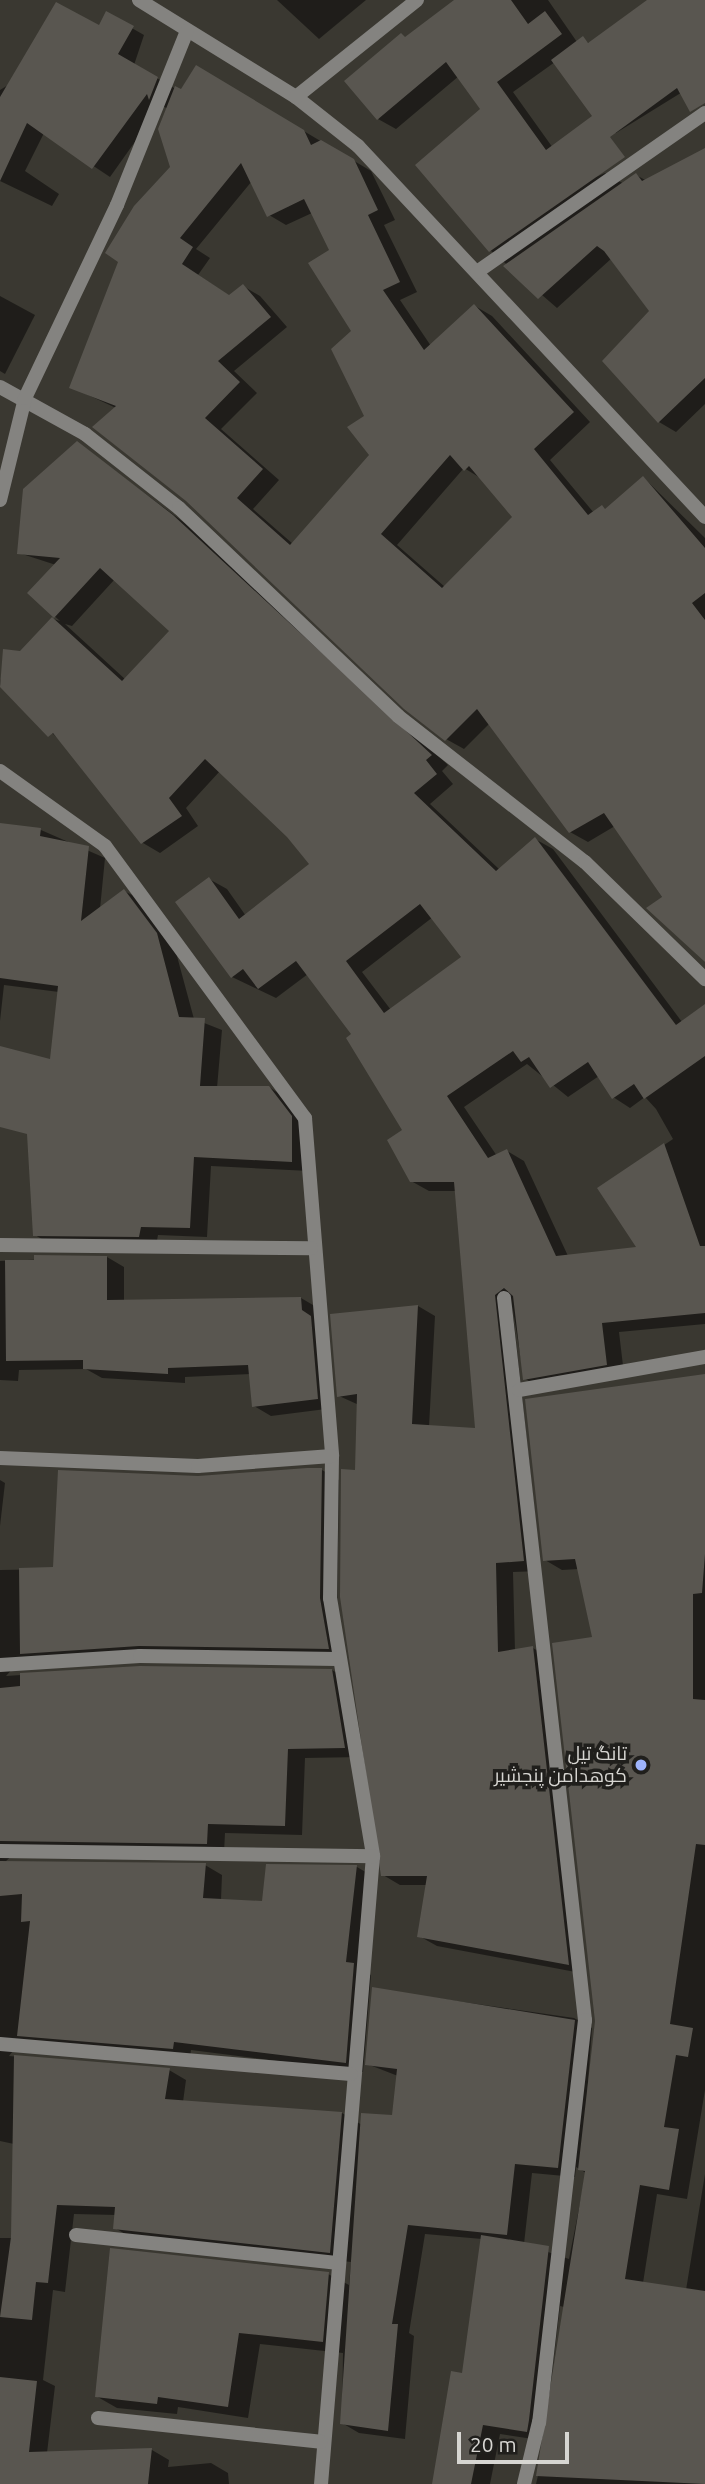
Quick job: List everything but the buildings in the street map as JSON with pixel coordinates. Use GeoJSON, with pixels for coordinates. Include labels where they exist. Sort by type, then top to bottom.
{"type":"FeatureCollection","features":[{"type":"Feature","properties":{"kind":"street"},"geometry":{"type":"LineString","coordinates":[[139,0],[296,97],[358,146],[705,517]]}},
{"type":"Feature","properties":{"kind":"street"},"geometry":{"type":"LineString","coordinates":[[296,97],[417,0]]}},
{"type":"Feature","properties":{"kind":"street"},"geometry":{"type":"LineString","coordinates":[[0,500],[25,398],[117,205],[187,31]]}},
{"type":"Feature","properties":{"kind":"street"},"geometry":{"type":"LineString","coordinates":[[477,272],[705,113]]}},
{"type":"Feature","properties":{"kind":"street"},"geometry":{"type":"LineString","coordinates":[[0,387],[25,398],[85,434],[179,508],[398,716],[585,862],[705,979]]}},
{"type":"Feature","properties":{"kind":"street"},"geometry":{"type":"LineString","coordinates":[[0,771],[105,846],[305,1118],[311,1248],[332,1456],[330,1598],[337,1659],[373,1856],[351,2074],[321,2442],[321,2484]]}},
{"type":"Feature","properties":{"kind":"street"},"geometry":{"type":"LineString","coordinates":[[0,1245],[311,1248]]}},
{"type":"Feature","properties":{"kind":"street"},"geometry":{"type":"LineString","coordinates":[[504,1298],[519,1390],[524,1506],[585,2021],[539,2422],[524,2484]]}},
{"type":"Feature","properties":{"kind":"street"},"geometry":{"type":"LineString","coordinates":[[519,1390],[705,1357]]}},
{"type":"Feature","properties":{"kind":"street"},"geometry":{"type":"LineString","coordinates":[[0,1458],[198,1466],[332,1456]]}},
{"type":"Feature","properties":{"kind":"street"},"geometry":{"type":"LineString","coordinates":[[0,1665],[140,1656],[337,1659]]}},
{"type":"Feature","properties":{"kind":"street"},"geometry":{"type":"LineString","coordinates":[[0,1851],[373,1856]]}},
{"type":"Feature","properties":{"kind":"street"},"geometry":{"type":"LineString","coordinates":[[0,2044],[351,2074]]}},
{"type":"Feature","properties":{"kind":"street"},"geometry":{"type":"LineString","coordinates":[[76,2235],[336,2263]]}},
{"type":"Feature","properties":{"kind":"street"},"geometry":{"type":"LineString","coordinates":[[98,2418],[321,2442]]}},
{"type":"Feature","properties":{"kind":"place","name":"تانگ تیل کوهدامن پنجشیر"},"geometry":{"type":"Point","coordinates":[641,1765]}}]}
